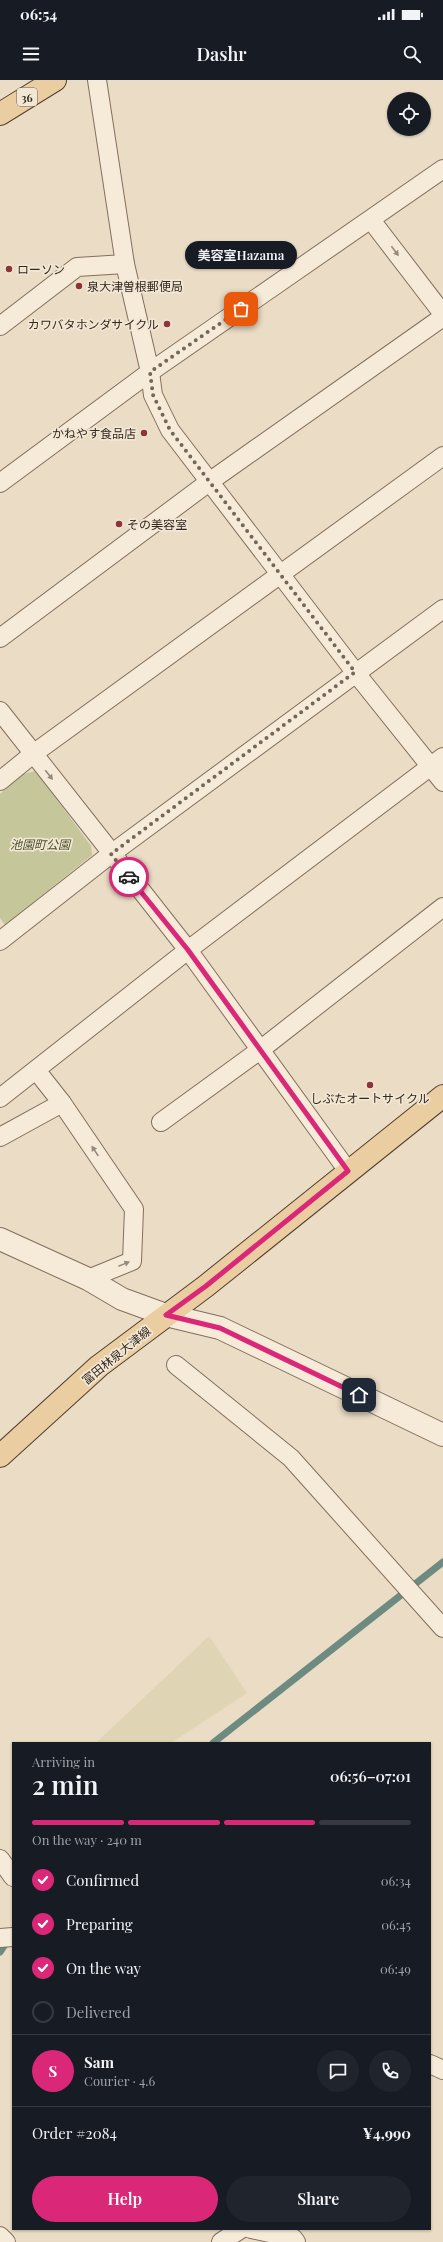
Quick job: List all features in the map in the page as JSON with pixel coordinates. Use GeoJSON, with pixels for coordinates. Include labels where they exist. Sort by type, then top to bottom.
{"type":"FeatureCollection","features":[{"type":"Feature","properties":{"kind":"main road","name":"36"},"geometry":{"type":"LineString","coordinates":[[0,114],[55,80]]}},
{"type":"Feature","properties":{"kind":"main road","name":"富田林泉大津線"},"geometry":{"type":"LineString","coordinates":[[0,1456],[99,1366],[206,1286],[443,1096]]}},
{"type":"Feature","properties":{"kind":"street"},"geometry":{"type":"LineString","coordinates":[[97,80],[126,264],[150,372],[153,395],[170,430],[281,573],[355,672],[437,761],[443,782]]}},
{"type":"Feature","properties":{"kind":"street"},"geometry":{"type":"LineString","coordinates":[[0,483],[150,372],[443,169]]}},
{"type":"Feature","properties":{"kind":"street"},"geometry":{"type":"LineString","coordinates":[[0,638],[210,482],[443,316],[371,220]]}},
{"type":"Feature","properties":{"kind":"street"},"geometry":{"type":"LineString","coordinates":[[0,326],[77,267],[126,264]]}},
{"type":"Feature","properties":{"kind":"street"},"geometry":{"type":"LineString","coordinates":[[0,780],[33,754],[443,456]]}},
{"type":"Feature","properties":{"kind":"street"},"geometry":{"type":"LineString","coordinates":[[0,941],[111,854],[355,672],[443,609]]}},
{"type":"Feature","properties":{"kind":"street"},"geometry":{"type":"LineString","coordinates":[[0,710],[111,854],[188,950],[348,1171]]}},
{"type":"Feature","properties":{"kind":"street"},"geometry":{"type":"LineString","coordinates":[[0,1098],[188,950],[437,761]]}},
{"type":"Feature","properties":{"kind":"street"},"geometry":{"type":"LineString","coordinates":[[160,1122],[260,1050],[443,907]]}},
{"type":"Feature","properties":{"kind":"street"},"geometry":{"type":"LineString","coordinates":[[36,1070],[62,1103],[134,1208],[132,1261],[88,1279]]}},
{"type":"Feature","properties":{"kind":"street"},"geometry":{"type":"LineString","coordinates":[[0,1137],[62,1103]]}},
{"type":"Feature","properties":{"kind":"street"},"geometry":{"type":"LineString","coordinates":[[0,1239],[88,1279],[122,1299],[166,1315],[220,1328],[443,1435]]}},
{"type":"Feature","properties":{"kind":"street"},"geometry":{"type":"LineString","coordinates":[[176,1365],[291,1458],[443,1628]]}},
{"type":"Feature","properties":{"kind":"street"},"geometry":{"type":"LineString","coordinates":[[0,1859],[12,1876]]}},
{"type":"Feature","properties":{"kind":"street"},"geometry":{"type":"LineString","coordinates":[[431,2064],[443,2070]]}},
{"type":"Feature","properties":{"kind":"street"},"geometry":{"type":"LineString","coordinates":[[221,2242],[239,2230]]}},
{"type":"Feature","properties":{"kind":"street"},"geometry":{"type":"LineString","coordinates":[[256,2230],[293,2238],[296,2242]]}},
{"type":"Feature","properties":{"kind":"street"},"geometry":{"type":"LineString","coordinates":[[0,2236],[6,2242]]}},
{"type":"Feature","properties":{"kind":"shaded area"},"geometry":{"type":"Polygon","coordinates":[[[209,1636],[247,1693],[173,1742],[97,1742],[209,1636]]]}},
{"type":"Feature","properties":{"kind":"green space","name":"池園町公園"},"geometry":{"type":"Polygon","coordinates":[[[36,771],[91,846],[92,855],[5,925],[0,918],[0,794],[23,774],[36,771]]]}},
{"type":"Feature","properties":{"kind":"waterway"},"geometry":{"type":"LineString","coordinates":[[214,1742],[443,1562]]}},
{"type":"Feature","properties":{"kind":"waterway"},"geometry":{"type":"LineString","coordinates":[[0,1952],[4,1946]]}},
{"type":"Feature","properties":{"kind":"way so far"},"geometry":{"type":"LineString","coordinates":[[129,877],[111,854],[355,672],[281,573],[170,430],[153,395],[150,372],[241,309]]}},
{"type":"Feature","properties":{"kind":"place","name":"ローソン"},"geometry":{"type":"Point","coordinates":[9,269]}},
{"type":"Feature","properties":{"kind":"place","name":"泉大津曽根郵便局"},"geometry":{"type":"Point","coordinates":[79,286]}},
{"type":"Feature","properties":{"kind":"place","name":"美容室Hazama"},"geometry":{"type":"Point","coordinates":[241,309]}},
{"type":"Feature","properties":{"kind":"place","name":"カワバタホンダサイクル"},"geometry":{"type":"Point","coordinates":[167,324]}},
{"type":"Feature","properties":{"kind":"place","name":"かねやす食品店"},"geometry":{"type":"Point","coordinates":[144,433]}},
{"type":"Feature","properties":{"kind":"place","name":"その美容室"},"geometry":{"type":"Point","coordinates":[119,524]}},
{"type":"Feature","properties":{"kind":"place","name":"しぶたオートサイクル"},"geometry":{"type":"Point","coordinates":[370,1085]}},
{"type":"Feature","properties":{"kind":"route"},"geometry":{"type":"LineString","coordinates":[[129,877],[188,950],[348,1171],[206,1286],[166,1315],[220,1328],[359,1395]]}}]}
